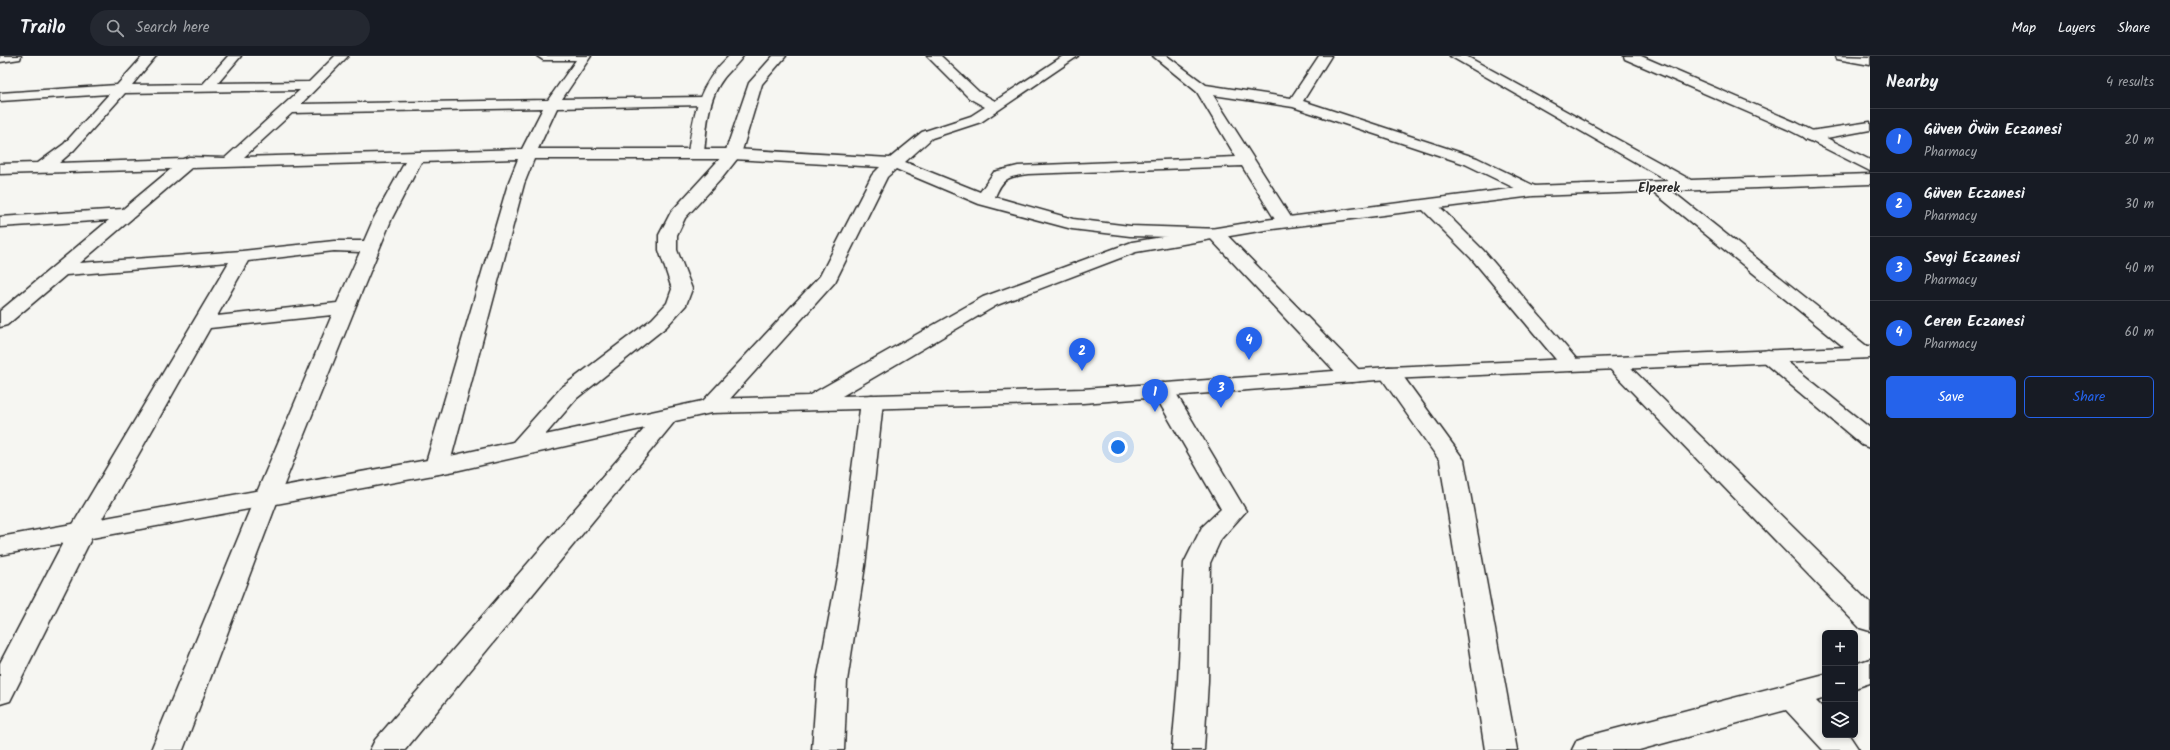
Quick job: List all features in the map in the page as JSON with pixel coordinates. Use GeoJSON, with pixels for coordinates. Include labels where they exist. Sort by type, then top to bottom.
{"type":"FeatureCollection","features":[{"type":"Feature","properties":{"kind":"street"},"geometry":{"type":"LineString","coordinates":[[0,58],[15,56]]}},
{"type":"Feature","properties":{"kind":"street"},"geometry":{"type":"LineString","coordinates":[[43,167],[69,147],[150,56]]}},
{"type":"Feature","properties":{"kind":"street"},"geometry":{"type":"LineString","coordinates":[[206,88],[235,56]]}},
{"type":"Feature","properties":{"kind":"street"},"geometry":{"type":"LineString","coordinates":[[231,161],[313,86],[342,56]]}},
{"type":"Feature","properties":{"kind":"street"},"geometry":{"type":"LineString","coordinates":[[543,56],[585,56]]}},
{"type":"Feature","properties":{"kind":"street"},"geometry":{"type":"LineString","coordinates":[[437,466],[516,184],[528,154],[552,104],[585,56]]}},
{"type":"Feature","properties":{"kind":"street"},"geometry":{"type":"LineString","coordinates":[[696,153],[703,101],[721,72],[737,56]]}},
{"type":"Feature","properties":{"kind":"street"},"geometry":{"type":"LineString","coordinates":[[521,448],[569,393],[660,322],[676,305],[682,289],[668,250],[668,235],[677,216],[716,176],[733,154],[745,112],[756,83],[780,56]]}},
{"type":"Feature","properties":{"kind":"street"},"geometry":{"type":"LineString","coordinates":[[933,56],[974,95],[994,106]]}},
{"type":"Feature","properties":{"kind":"street"},"geometry":{"type":"LineString","coordinates":[[711,406],[828,278],[880,175],[927,135],[976,119],[1072,56]]}},
{"type":"Feature","properties":{"kind":"street"},"geometry":{"type":"LineString","coordinates":[[1159,56],[1202,89],[1285,222]]}},
{"type":"Feature","properties":{"kind":"street"},"geometry":{"type":"LineString","coordinates":[[1295,103],[1325,56]]}},
{"type":"Feature","properties":{"kind":"street"},"geometry":{"type":"LineString","coordinates":[[1456,56],[1687,186]]}},
{"type":"Feature","properties":{"kind":"street"},"geometry":{"type":"LineString","coordinates":[[1630,56],[1810,136],[1870,166]]}},
{"type":"Feature","properties":{"kind":"street"},"geometry":{"type":"LineString","coordinates":[[1842,56],[1870,61]]}},
{"type":"Feature","properties":{"kind":"street"},"geometry":{"type":"LineString","coordinates":[[0,97],[120,89],[313,86]]}},
{"type":"Feature","properties":{"kind":"street"},"geometry":{"type":"LineString","coordinates":[[1202,89],[1295,103],[1472,161],[1533,191]]}},
{"type":"Feature","properties":{"kind":"street"},"geometry":{"type":"LineString","coordinates":[[288,109],[703,101]]}},
{"type":"Feature","properties":{"kind":"street"},"geometry":{"type":"LineString","coordinates":[[1810,136],[1870,126]]}},
{"type":"Feature","properties":{"kind":"street"},"geometry":{"type":"LineString","coordinates":[[0,169],[189,162],[528,154],[696,153],[893,163],[985,200],[1072,224],[1130,231],[1215,233],[1352,376]]}},
{"type":"Feature","properties":{"kind":"street"},"geometry":{"type":"LineString","coordinates":[[167,750],[267,497],[345,308],[383,218],[416,157]]}},
{"type":"Feature","properties":{"kind":"street"},"geometry":{"type":"LineString","coordinates":[[985,200],[993,183],[1002,173],[1028,169],[1247,161]]}},
{"type":"Feature","properties":{"kind":"street"},"geometry":{"type":"LineString","coordinates":[[0,321],[9,308],[61,270],[189,162]]}},
{"type":"Feature","properties":{"kind":"street"},"geometry":{"type":"LineString","coordinates":[[810,404],[990,300],[1132,247],[1285,222],[1533,191],[1870,180]]}},
{"type":"Feature","properties":{"kind":"street"},"geometry":{"type":"LineString","coordinates":[[1657,187],[1866,352]]}},
{"type":"Feature","properties":{"kind":"street"},"geometry":{"type":"LineString","coordinates":[[1428,205],[1477,254],[1571,365]]}},
{"type":"Feature","properties":{"kind":"street"},"geometry":{"type":"LineString","coordinates":[[0,222],[128,214]]}},
{"type":"Feature","properties":{"kind":"street"},"geometry":{"type":"LineString","coordinates":[[61,270],[242,256],[326,246],[371,247]]}},
{"type":"Feature","properties":{"kind":"street"},"geometry":{"type":"LineString","coordinates":[[0,692],[82,531],[242,256]]}},
{"type":"Feature","properties":{"kind":"street"},"geometry":{"type":"LineString","coordinates":[[203,323],[345,308]]}},
{"type":"Feature","properties":{"kind":"street"},"geometry":{"type":"LineString","coordinates":[[0,546],[437,466],[711,406],[1083,396],[1389,373],[1866,352]]}},
{"type":"Feature","properties":{"kind":"street"},"geometry":{"type":"LineString","coordinates":[[1768,356],[1870,440]]}},
{"type":"Feature","properties":{"kind":"street"},"geometry":{"type":"LineString","coordinates":[[1616,364],[1870,620]]}},
{"type":"Feature","properties":{"kind":"street"},"geometry":{"type":"LineString","coordinates":[[1389,373],[1452,460],[1501,750]]}},
{"type":"Feature","properties":{"kind":"street"},"geometry":{"type":"LineString","coordinates":[[1163,390],[1234,511],[1211,534],[1197,563],[1193,681],[1188,750]]}},
{"type":"Feature","properties":{"kind":"street"},"geometry":{"type":"LineString","coordinates":[[828,750],[832,681],[852,566],[872,402]]}},
{"type":"Feature","properties":{"kind":"street"},"geometry":{"type":"LineString","coordinates":[[386,750],[668,415]]}},
{"type":"Feature","properties":{"kind":"street"},"geometry":{"type":"LineString","coordinates":[[1858,675],[1870,671]]}},
{"type":"Feature","properties":{"kind":"street"},"geometry":{"type":"LineString","coordinates":[[1588,750],[1822,687]]}},
{"type":"Feature","properties":{"kind":"street"},"geometry":{"type":"LineString","coordinates":[[1792,696],[1822,728]]}},
{"type":"Feature","properties":{"kind":"street"},"geometry":{"type":"LineString","coordinates":[[1832,738],[1843,750]]}},
{"type":"Feature","properties":{"kind":"place","name":"Ceren Eczanesi"},"geometry":{"type":"Point","coordinates":[1249,360]}},
{"type":"Feature","properties":{"kind":"place","name":"Güven Eczanesi"},"geometry":{"type":"Point","coordinates":[1082,371]}},
{"type":"Feature","properties":{"kind":"place","name":"Sevgi Eczanesi"},"geometry":{"type":"Point","coordinates":[1221,408]}},
{"type":"Feature","properties":{"kind":"place","name":"Güven Övün Eczanesi"},"geometry":{"type":"Point","coordinates":[1155,412]}},
{"type":"Feature","properties":{"kind":"district","name":"Elperek"},"geometry":{"type":"Point","coordinates":[1659,188]}}]}
